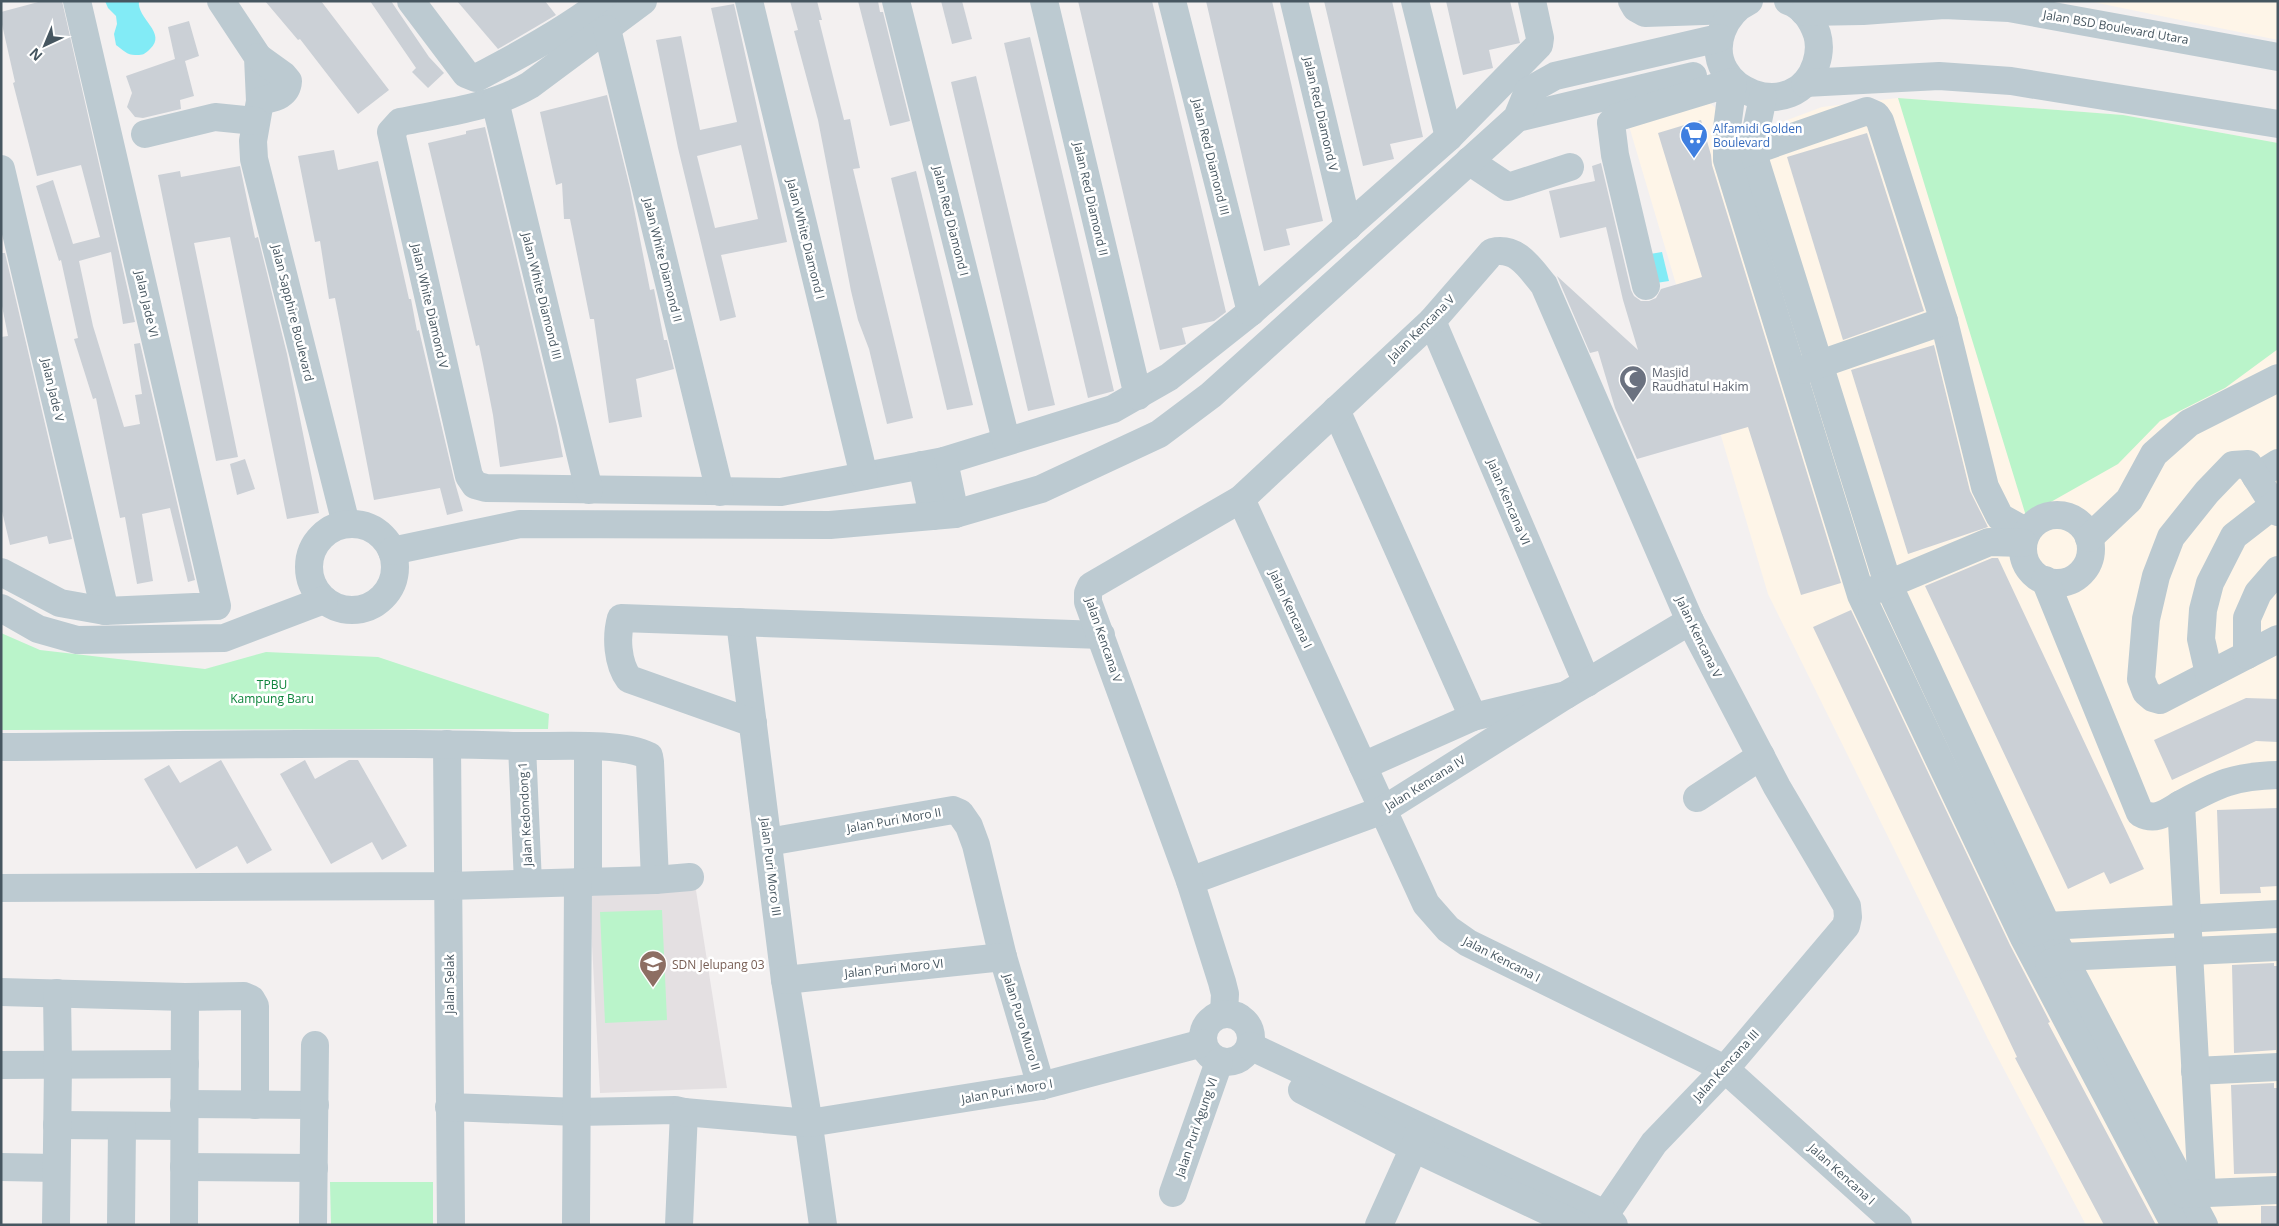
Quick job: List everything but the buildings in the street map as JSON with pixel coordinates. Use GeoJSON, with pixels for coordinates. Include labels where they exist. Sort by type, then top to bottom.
{"type":"FeatureCollection","features":[{"type":"Feature","properties":{"kind":"street","name":"Jalan Jade VI"},"geometry":{"type":"LineString","coordinates":[[77,1],[218,606],[105,611]]}},
{"type":"Feature","properties":{"kind":"street","name":"Jalan Sapphire Boulevard"},"geometry":{"type":"LineString","coordinates":[[220,1],[258,57],[257,111],[253,141],[254,159],[346,524]]}},
{"type":"Feature","properties":{"kind":"street"},"geometry":{"type":"LineString","coordinates":[[411,1],[466,74],[476,78],[514,59],[586,16],[604,1]]}},
{"type":"Feature","properties":{"kind":"street"},"geometry":{"type":"LineString","coordinates":[[495,102],[512,96],[530,85],[586,16],[643,1]]}},
{"type":"Feature","properties":{"kind":"street","name":"Jalan White Diamond I"},"geometry":{"type":"LineString","coordinates":[[749,1],[864,476]]}},
{"type":"Feature","properties":{"kind":"street","name":"Jalan Red Diamond I"},"geometry":{"type":"LineString","coordinates":[[896,1],[1006,440]]}},
{"type":"Feature","properties":{"kind":"street","name":"Jalan Red Diamond II"},"geometry":{"type":"LineString","coordinates":[[1044,1],[1138,396]]}},
{"type":"Feature","properties":{"kind":"street","name":"Jalan Red Diamond III"},"geometry":{"type":"LineString","coordinates":[[1172,1],[1251,312]]}},
{"type":"Feature","properties":{"kind":"street","name":"Jalan Red Diamond V"},"geometry":{"type":"LineString","coordinates":[[1294,1],[1348,226]]}},
{"type":"Feature","properties":{"kind":"street"},"geometry":{"type":"LineString","coordinates":[[1415,1],[1449,137]]}},
{"type":"Feature","properties":{"kind":"street"},"geometry":{"type":"LineString","coordinates":[[589,490],[781,492],[933,463],[1113,409],[1169,378],[1251,312],[1449,137],[1536,50],[1540,38],[1532,1]]}},
{"type":"Feature","properties":{"kind":"street"},"geometry":{"type":"LineString","coordinates":[[1632,1],[1636,8],[1645,13],[1742,6]]}},
{"type":"Feature","properties":{"kind":"street","name":"Jalan BSD Boulevard Utara"},"geometry":{"type":"LineString","coordinates":[[1796,6],[1863,11],[1944,3],[2008,8],[2278,57]]}},
{"type":"Feature","properties":{"kind":"street"},"geometry":{"type":"LineString","coordinates":[[1742,6],[1725,23],[1720,38],[1719,54],[1728,76],[1743,91],[1763,97],[1782,96],[1795,91],[1805,83],[1814,70],[1819,55],[1819,39],[1814,24],[1796,6]]}},
{"type":"Feature","properties":{"kind":"street","name":"Jalan White Diamond II"},"geometry":{"type":"LineString","coordinates":[[586,16],[720,492]]}},
{"type":"Feature","properties":{"kind":"street"},"geometry":{"type":"LineString","coordinates":[[392,552],[520,524],[830,525],[944,515],[1041,489],[1159,434],[1211,395],[1517,118],[1526,93],[1530,89],[1558,75],[1720,38]]}},
{"type":"Feature","properties":{"kind":"street"},"geometry":{"type":"LineString","coordinates":[[1612,63],[1619,94]]}},
{"type":"Feature","properties":{"kind":"street"},"geometry":{"type":"LineString","coordinates":[[1517,118],[1619,94],[1728,76]]}},
{"type":"Feature","properties":{"kind":"street"},"geometry":{"type":"LineString","coordinates":[[1728,76],[1727,160],[1861,595],[2051,963],[2182,1203],[2204,1225]]}},
{"type":"Feature","properties":{"kind":"street"},"geometry":{"type":"LineString","coordinates":[[1646,286],[1615,155],[1611,123],[1618,117],[1728,76]]}},
{"type":"Feature","properties":{"kind":"street"},"geometry":{"type":"LineString","coordinates":[[1805,83],[1939,76],[2010,81],[2278,124]]}},
{"type":"Feature","properties":{"kind":"street"},"geometry":{"type":"LineString","coordinates":[[1763,97],[1752,150],[1888,584],[2036,932]]}},
{"type":"Feature","properties":{"kind":"street","name":"Jalan White Diamond V"},"geometry":{"type":"LineString","coordinates":[[495,102],[400,122],[394,126],[391,132],[469,476],[475,485],[486,488],[589,490]]}},
{"type":"Feature","properties":{"kind":"street","name":"Jalan White Diamond III"},"geometry":{"type":"LineString","coordinates":[[495,102],[589,490]]}},
{"type":"Feature","properties":{"kind":"street"},"geometry":{"type":"LineString","coordinates":[[145,134],[215,117],[257,111]]}},
{"type":"Feature","properties":{"kind":"street"},"geometry":{"type":"LineString","coordinates":[[1727,160],[1867,111],[1876,115],[1880,120],[1944,321],[1986,487],[2000,517],[2025,538]]}},
{"type":"Feature","properties":{"kind":"street"},"geometry":{"type":"LineString","coordinates":[[1469,161],[1508,187],[1570,167]]}},
{"type":"Feature","properties":{"kind":"street","name":"Jalan Jade V"},"geometry":{"type":"LineString","coordinates":[[1,169],[105,611]]}},
{"type":"Feature","properties":{"kind":"street","name":"Jalan Kencana V"},"geometry":{"type":"LineString","coordinates":[[1227,1007],[1190,881],[1088,602],[1088,593],[1091,586],[1241,499],[1432,320],[1492,252],[1502,250],[1510,251],[1525,262],[1544,285],[1690,621],[1761,756],[1847,906],[1848,917]]}},
{"type":"Feature","properties":{"kind":"street","name":"Jalan Kencana VI"},"geometry":{"type":"LineString","coordinates":[[1432,320],[1576,689]]}},
{"type":"Feature","properties":{"kind":"street"},"geometry":{"type":"LineString","coordinates":[[1792,373],[1820,366],[1944,321]]}},
{"type":"Feature","properties":{"kind":"street"},"geometry":{"type":"LineString","coordinates":[[2089,538],[2129,500],[2154,454],[2190,423],[2278,378]]}},
{"type":"Feature","properties":{"kind":"street"},"geometry":{"type":"LineString","coordinates":[[1336,410],[1473,717]]}},
{"type":"Feature","properties":{"kind":"street"},"geometry":{"type":"LineString","coordinates":[[933,463],[944,515]]}},
{"type":"Feature","properties":{"kind":"street"},"geometry":{"type":"LineString","coordinates":[[2208,674],[2201,639],[2203,610],[2210,583],[2234,536],[2276,508],[2267,470],[2248,464],[2232,466],[2207,492],[2171,537],[2156,576],[2146,618],[2141,679],[2146,692],[2153,698],[2160,700],[2278,639]]}},
{"type":"Feature","properties":{"kind":"street","name":"Jalan Kencana I"},"geometry":{"type":"LineString","coordinates":[[1241,499],[1426,904],[1448,929],[1468,943],[1724,1069],[1898,1225]]}},
{"type":"Feature","properties":{"kind":"street"},"geometry":{"type":"LineString","coordinates":[[2054,514],[2065,516],[2076,520],[2084,528],[2091,548],[2090,560],[2076,577],[2066,582],[2055,583],[2045,580],[2035,574],[2027,565],[2023,555],[2025,538],[2034,523],[2043,517],[2054,514]]}},
{"type":"Feature","properties":{"kind":"street"},"geometry":{"type":"LineString","coordinates":[[346,524],[360,525],[374,530],[384,539],[392,552],[395,565],[393,579],[387,592],[377,602],[364,608],[350,610],[336,607],[324,600],[315,590],[310,576],[309,562],[313,548],[321,537],[333,528],[346,524]]}},
{"type":"Feature","properties":{"kind":"street"},"geometry":{"type":"LineString","coordinates":[[1861,595],[1993,541],[2025,538]]}},
{"type":"Feature","properties":{"kind":"street"},"geometry":{"type":"LineString","coordinates":[[2247,654],[2247,618],[2258,593],[2278,570]]}},
{"type":"Feature","properties":{"kind":"street"},"geometry":{"type":"LineString","coordinates":[[1,572],[60,603],[105,611]]}},
{"type":"Feature","properties":{"kind":"street"},"geometry":{"type":"LineString","coordinates":[[2045,580],[2140,813],[2148,818],[2156,818],[2220,783],[2251,775],[2278,775]]}},
{"type":"Feature","properties":{"kind":"street"},"geometry":{"type":"LineString","coordinates":[[1,608],[38,630],[77,640],[224,638],[324,600]]}},
{"type":"Feature","properties":{"kind":"street"},"geometry":{"type":"LineString","coordinates":[[753,722],[628,679],[623,672],[620,658],[618,627],[621,618],[1101,635]]}},
{"type":"Feature","properties":{"kind":"street","name":"Jalan Kencana IV"},"geometry":{"type":"LineString","coordinates":[[1190,881],[1383,810],[1576,689],[1690,621]]}},
{"type":"Feature","properties":{"kind":"street","name":"Jalan Puri Moro III"},"geometry":{"type":"LineString","coordinates":[[740,622],[785,980],[808,1117]]}},
{"type":"Feature","properties":{"kind":"street","name":"Jalan Kencana IV"},"geometry":{"type":"LineString","coordinates":[[1363,766],[1473,717],[1576,689]]}},
{"type":"Feature","properties":{"kind":"street"},"geometry":{"type":"LineString","coordinates":[[1,747],[446,744],[614,748],[660,760],[655,880]]}},
{"type":"Feature","properties":{"kind":"street","name":"Jalan Selak"},"geometry":{"type":"LineString","coordinates":[[446,744],[451,1225]]}},
{"type":"Feature","properties":{"kind":"street","name":"Jalan Kedondong 1"},"geometry":{"type":"LineString","coordinates":[[522,746],[528,883]]}},
{"type":"Feature","properties":{"kind":"street"},"geometry":{"type":"LineString","coordinates":[[576,1225],[577,1112],[588,747]]}},
{"type":"Feature","properties":{"kind":"street"},"geometry":{"type":"LineString","coordinates":[[1697,798],[1761,756]]}},
{"type":"Feature","properties":{"kind":"street"},"geometry":{"type":"LineString","coordinates":[[2181,804],[2196,1071],[2182,1203]]}},
{"type":"Feature","properties":{"kind":"street","name":"Jalan Puri Moro II"},"geometry":{"type":"LineString","coordinates":[[768,842],[953,810],[960,813],[969,826],[976,845],[1003,957]]}},
{"type":"Feature","properties":{"kind":"street"},"geometry":{"type":"LineString","coordinates":[[1,888],[448,886],[655,880],[690,877]]}},
{"type":"Feature","properties":{"kind":"street"},"geometry":{"type":"LineString","coordinates":[[2036,932],[2187,919],[2278,914]]}},
{"type":"Feature","properties":{"kind":"street","name":"Jalan Kencana III"},"geometry":{"type":"LineString","coordinates":[[1606,1221],[1654,1143],[1724,1069],[1846,926],[1848,917]]}},
{"type":"Feature","properties":{"kind":"street"},"geometry":{"type":"LineString","coordinates":[[2051,963],[2189,951],[2278,947]]}},
{"type":"Feature","properties":{"kind":"street","name":"Jalan Puri Moro VI"},"geometry":{"type":"LineString","coordinates":[[785,980],[1003,957]]}},
{"type":"Feature","properties":{"kind":"street","name":"Jalan Puro Muro II"},"geometry":{"type":"LineString","coordinates":[[1003,957],[1042,1086]]}},
{"type":"Feature","properties":{"kind":"street"},"geometry":{"type":"LineString","coordinates":[[1,992],[185,997],[244,996],[251,999],[255,1006],[255,1105]]}},
{"type":"Feature","properties":{"kind":"street"},"geometry":{"type":"LineString","coordinates":[[56,993],[58,1066],[56,1225]]}},
{"type":"Feature","properties":{"kind":"street"},"geometry":{"type":"LineString","coordinates":[[184,1225],[185,997]]}},
{"type":"Feature","properties":{"kind":"street"},"geometry":{"type":"LineString","coordinates":[[1227,1007],[1246,1023],[1251,1034],[1228,1052],[1606,1221]]}},
{"type":"Feature","properties":{"kind":"street","name":"Jalan Puri Agung VI"},"geometry":{"type":"LineString","coordinates":[[1173,1193],[1228,1052],[1203,1033],[1207,1023],[1227,1007]]}},
{"type":"Feature","properties":{"kind":"street"},"geometry":{"type":"LineString","coordinates":[[313,1225],[316,1045]]}},
{"type":"Feature","properties":{"kind":"street","name":"Jalan Puri Moro I"},"geometry":{"type":"LineString","coordinates":[[808,1117],[1042,1086],[1228,1052]]}},
{"type":"Feature","properties":{"kind":"street"},"geometry":{"type":"LineString","coordinates":[[1,1065],[185,1064]]}},
{"type":"Feature","properties":{"kind":"street"},"geometry":{"type":"LineString","coordinates":[[2196,1071],[2278,1067]]}},
{"type":"Feature","properties":{"kind":"street"},"geometry":{"type":"LineString","coordinates":[[57,1125],[122,1126],[255,1105],[315,1105]]}},
{"type":"Feature","properties":{"kind":"street"},"geometry":{"type":"LineString","coordinates":[[449,1107],[577,1112],[675,1110],[684,1112],[808,1117],[823,1225]]}},
{"type":"Feature","properties":{"kind":"street"},"geometry":{"type":"LineString","coordinates":[[679,1225],[684,1112]]}},
{"type":"Feature","properties":{"kind":"street"},"geometry":{"type":"LineString","coordinates":[[121,1225],[122,1126]]}},
{"type":"Feature","properties":{"kind":"street"},"geometry":{"type":"LineString","coordinates":[[1379,1225],[1418,1138]]}},
{"type":"Feature","properties":{"kind":"street"},"geometry":{"type":"LineString","coordinates":[[1418,1138],[1577,1225]]}},
{"type":"Feature","properties":{"kind":"street"},"geometry":{"type":"LineString","coordinates":[[1,1167],[56,1168]]}},
{"type":"Feature","properties":{"kind":"street"},"geometry":{"type":"LineString","coordinates":[[184,1167],[314,1168]]}},
{"type":"Feature","properties":{"kind":"street"},"geometry":{"type":"LineString","coordinates":[[2182,1203],[2278,1190]]}},
{"type":"Feature","properties":{"kind":"shaded area"},"geometry":{"type":"Polygon","coordinates":[[[2088,1],[2278,1],[2278,40],[2088,1]]]}},
{"type":"Feature","properties":{"kind":"shaded area"},"geometry":{"type":"Polygon","coordinates":[[[1694,88],[1727,119],[1766,128],[1822,107],[1898,98],[2123,115],[2278,143],[2278,1225],[2086,1225],[1988,1039],[1768,594],[1621,99],[1694,88]]]}},
{"type":"Feature","properties":{"kind":"shaded area","name":"SDN Jelupang 03"},"geometry":{"type":"Polygon","coordinates":[[[695,884],[727,1088],[600,1093],[589,889],[695,884]]]}},
{"type":"Feature","properties":{"kind":"green space"},"geometry":{"type":"Polygon","coordinates":[[[1898,98],[2123,115],[2278,143],[2278,349],[2225,388],[2160,421],[2118,464],[2026,516],[1898,98]]]}},
{"type":"Feature","properties":{"kind":"green space","name":"TPBU Kampung Baru"},"geometry":{"type":"Polygon","coordinates":[[[1,633],[40,650],[205,669],[266,652],[378,657],[549,714],[548,729],[1,730],[1,633]]]}},
{"type":"Feature","properties":{"kind":"green space"},"geometry":{"type":"Polygon","coordinates":[[[662,910],[667,1020],[605,1023],[600,912],[662,910]]]}},
{"type":"Feature","properties":{"kind":"green space"},"geometry":{"type":"Polygon","coordinates":[[[330,1182],[433,1182],[433,1225],[331,1225],[330,1182]]]}},
{"type":"Feature","properties":{"kind":"water"},"geometry":{"type":"Polygon","coordinates":[[[105,1],[139,1],[139,7],[154,31],[155,37],[155,43],[147,52],[141,55],[131,55],[116,45],[114,34],[117,24],[116,16],[108,8],[105,1]]]}},
{"type":"Feature","properties":{"kind":"water"},"geometry":{"type":"Polygon","coordinates":[[[1662,252],[1669,281],[1656,283],[1650,254],[1662,252]]]}},
{"type":"Feature","properties":{"kind":"place","name":"Alfamidi Golden Boulevard"},"geometry":{"type":"Point","coordinates":[1694,159]}},
{"type":"Feature","properties":{"kind":"place","name":"Masjid Raudhatul Hakim"},"geometry":{"type":"Point","coordinates":[1633,403]}},
{"type":"Feature","properties":{"kind":"place","name":"SDN Jelupang 03"},"geometry":{"type":"Point","coordinates":[653,988]}}]}
